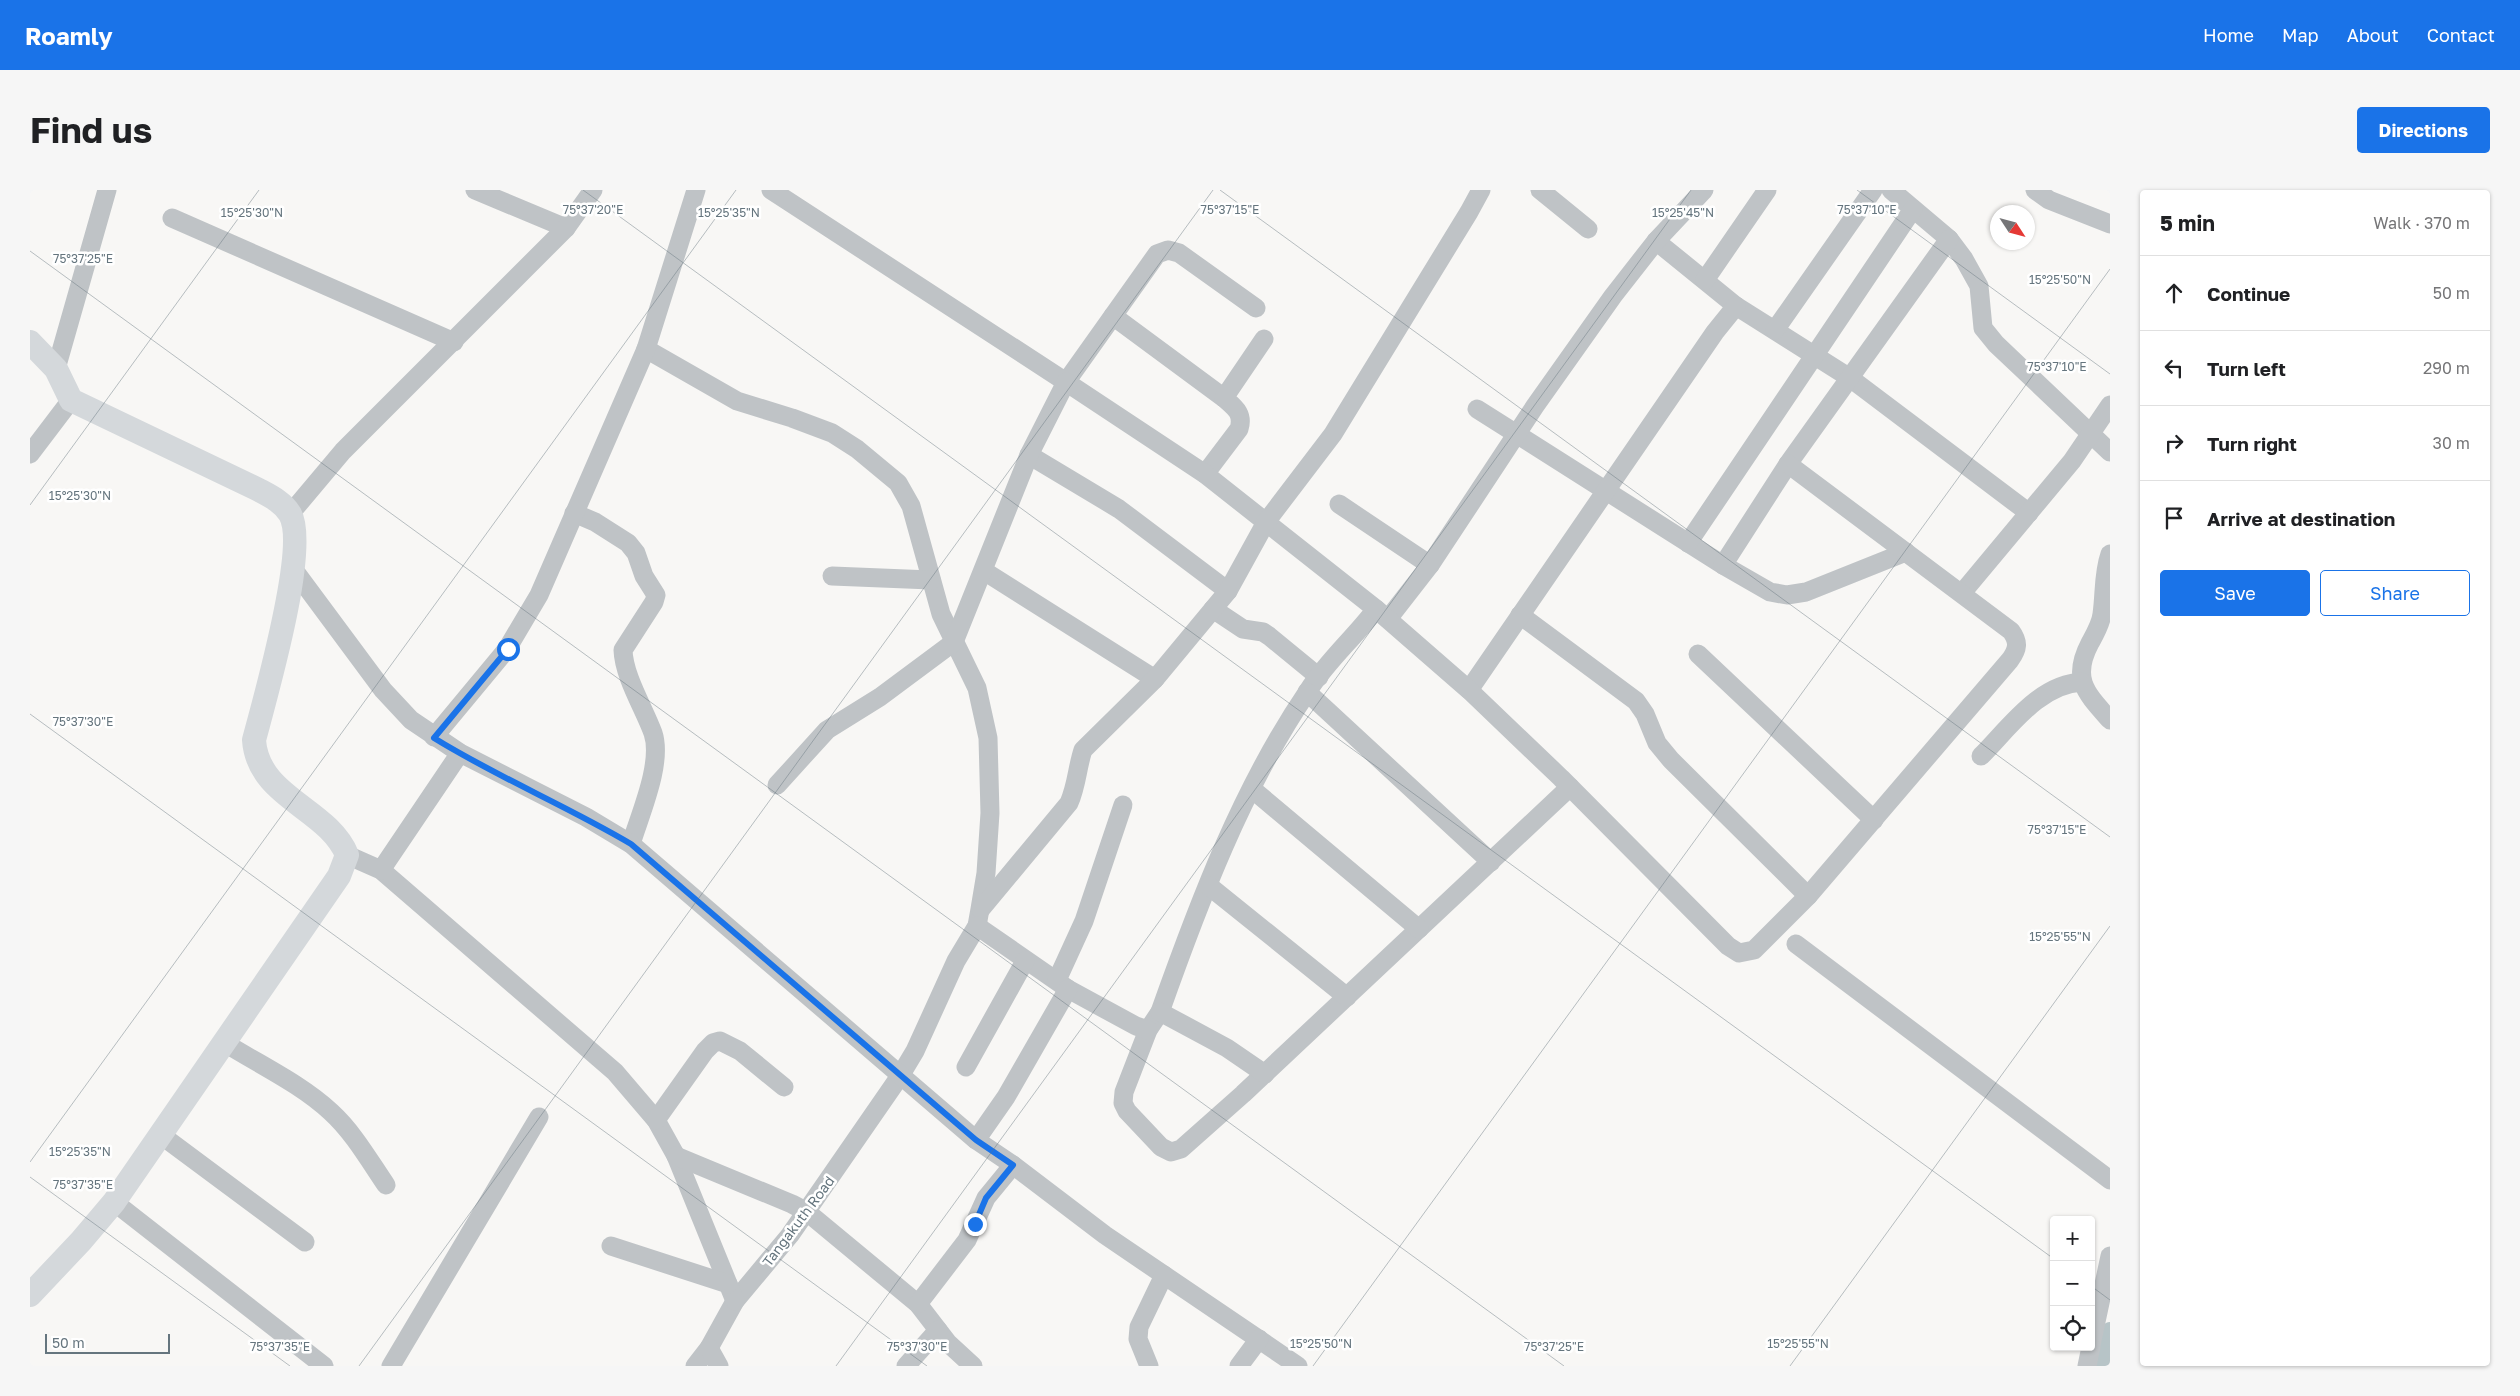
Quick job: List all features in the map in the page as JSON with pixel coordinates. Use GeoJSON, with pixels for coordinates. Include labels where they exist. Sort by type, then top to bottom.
{"type":"FeatureCollection","features":[{"type":"Feature","properties":{"kind":"main road"},"geometry":{"type":"LineString","coordinates":[[30,342],[56,369],[71,400],[257,489],[276,499],[290,514],[296,534],[294,570],[254,740],[255,754],[260,766],[272,781],[333,833],[343,844],[347,855],[339,876],[114,1202],[81,1241],[30,1295]]}},
{"type":"Feature","properties":{"kind":"street"},"geometry":{"type":"LineString","coordinates":[[56,369],[108,190]]}},
{"type":"Feature","properties":{"kind":"street"},"geometry":{"type":"LineString","coordinates":[[475,190],[566,228]]}},
{"type":"Feature","properties":{"kind":"street"},"geometry":{"type":"LineString","coordinates":[[290,514],[343,451],[566,228],[593,190]]}},
{"type":"Feature","properties":{"kind":"street"},"geometry":{"type":"LineString","coordinates":[[434,738],[492,670],[525,622],[646,349],[696,190]]}},
{"type":"Feature","properties":{"kind":"street"},"geometry":{"type":"LineString","coordinates":[[772,190],[1205,474],[1266,522],[1382,614],[1468,690],[1570,787],[1728,946],[1739,953],[1754,950],[1808,896],[2015,653],[2018,646],[2016,638],[2011,631],[1788,464]]}},
{"type":"Feature","properties":{"kind":"street"},"geometry":{"type":"LineString","coordinates":[[978,918],[1069,802],[1076,788],[1078,764],[1082,750],[1155,679],[1228,591],[1266,522],[1334,434],[1481,190]]}},
{"type":"Feature","properties":{"kind":"street"},"geometry":{"type":"LineString","coordinates":[[1540,190],[1588,229]]}},
{"type":"Feature","properties":{"kind":"street"},"geometry":{"type":"LineString","coordinates":[[1570,787],[1265,1074],[1182,1148],[1171,1152],[1161,1147],[1127,1111],[1123,1102],[1124,1092],[1148,1030],[1160,1012],[1228,839],[1284,727],[1318,677],[1430,565],[1518,435],[1535,406],[1613,296],[1656,241],[1704,190]]}},
{"type":"Feature","properties":{"kind":"street"},"geometry":{"type":"LineString","coordinates":[[1705,280],[1767,190]]}},
{"type":"Feature","properties":{"kind":"street"},"geometry":{"type":"LineString","coordinates":[[1775,330],[1873,190]]}},
{"type":"Feature","properties":{"kind":"street"},"geometry":{"type":"LineString","coordinates":[[1891,190],[1949,239],[1979,286],[1983,328],[1996,344],[2110,452]]}},
{"type":"Feature","properties":{"kind":"street"},"geometry":{"type":"LineString","coordinates":[[2035,190],[2049,200],[2110,224]]}},
{"type":"Feature","properties":{"kind":"street"},"geometry":{"type":"LineString","coordinates":[[1688,543],[1813,354],[1913,209]]}},
{"type":"Feature","properties":{"kind":"street"},"geometry":{"type":"LineString","coordinates":[[172,218],[454,342]]}},
{"type":"Feature","properties":{"kind":"street"},"geometry":{"type":"LineString","coordinates":[[1723,565],[1788,464],[1949,239]]}},
{"type":"Feature","properties":{"kind":"street"},"geometry":{"type":"LineString","coordinates":[[1656,241],[1736,306],[1850,378],[2029,513]]}},
{"type":"Feature","properties":{"kind":"street"},"geometry":{"type":"LineString","coordinates":[[776,785],[827,730],[880,697],[954,642],[1029,455],[1066,382],[1157,254],[1168,250],[1179,253],[1256,308]]}},
{"type":"Feature","properties":{"kind":"street"},"geometry":{"type":"LineString","coordinates":[[1468,690],[1715,332],[1736,306]]}},
{"type":"Feature","properties":{"kind":"street"},"geometry":{"type":"LineString","coordinates":[[1113,316],[1224,398],[1240,414],[1241,422],[1239,429],[1205,474]]}},
{"type":"Feature","properties":{"kind":"street"},"geometry":{"type":"LineString","coordinates":[[1224,398],[1264,339]]}},
{"type":"Feature","properties":{"kind":"street"},"geometry":{"type":"LineString","coordinates":[[646,349],[737,401],[832,433],[857,449],[898,483],[911,506],[941,614],[977,688],[988,738],[990,813],[986,873],[978,918]]}},
{"type":"Feature","properties":{"kind":"street"},"geometry":{"type":"LineString","coordinates":[[30,454],[71,400]]}},
{"type":"Feature","properties":{"kind":"street"},"geometry":{"type":"LineString","coordinates":[[1962,593],[2029,513],[2110,406]]}},
{"type":"Feature","properties":{"kind":"street"},"geometry":{"type":"LineString","coordinates":[[1477,409],[1723,565],[1770,592],[1787,595],[1806,592],[1906,552]]}},
{"type":"Feature","properties":{"kind":"street"},"geometry":{"type":"LineString","coordinates":[[1029,455],[1119,509],[1228,591]]}},
{"type":"Feature","properties":{"kind":"street"},"geometry":{"type":"LineString","coordinates":[[1339,504],[1430,565]]}},
{"type":"Feature","properties":{"kind":"street"},"geometry":{"type":"LineString","coordinates":[[574,513],[595,522],[628,543],[636,553],[644,576],[656,595],[654,602],[623,650],[626,666],[653,733],[656,749],[653,770],[631,844]]}},
{"type":"Feature","properties":{"kind":"street"},"geometry":{"type":"LineString","coordinates":[[2110,554],[2105,570],[2102,616],[2082,661],[2082,682],[2089,695],[2110,720]]}},
{"type":"Feature","properties":{"kind":"street"},"geometry":{"type":"LineString","coordinates":[[294,570],[383,690],[411,720],[434,738],[460,753],[586,817],[631,844],[976,1140],[1013,1165],[1105,1235],[1259,1339],[1289,1364]]}},
{"type":"Feature","properties":{"kind":"street"},"geometry":{"type":"LineString","coordinates":[[984,571],[1155,679]]}},
{"type":"Feature","properties":{"kind":"street"},"geometry":{"type":"LineString","coordinates":[[832,576],[932,580]]}},
{"type":"Feature","properties":{"kind":"street"},"geometry":{"type":"LineString","coordinates":[[1213,609],[1243,629],[1263,632],[1318,677]]}},
{"type":"Feature","properties":{"kind":"street"},"geometry":{"type":"LineString","coordinates":[[1520,615],[1636,701],[1644,714],[1656,743],[1808,896]]}},
{"type":"Feature","properties":{"kind":"street"},"geometry":{"type":"LineString","coordinates":[[1698,654],[1874,820]]}},
{"type":"Feature","properties":{"kind":"street"},"geometry":{"type":"LineString","coordinates":[[1981,756],[2036,700],[2059,686],[2082,682]]}},
{"type":"Feature","properties":{"kind":"street"},"geometry":{"type":"LineString","coordinates":[[1306,692],[1491,862]]}},
{"type":"Feature","properties":{"kind":"street"},"geometry":{"type":"LineString","coordinates":[[381,870],[460,753]]}},
{"type":"Feature","properties":{"kind":"street"},"geometry":{"type":"LineString","coordinates":[[1252,789],[1419,929]]}},
{"type":"Feature","properties":{"kind":"street"},"geometry":{"type":"LineString","coordinates":[[976,1140],[1006,1097],[1062,985],[1123,805]]}},
{"type":"Feature","properties":{"kind":"street"},"geometry":{"type":"LineString","coordinates":[[347,855],[381,870],[616,1072],[656,1120],[676,1156],[734,1301]]}},
{"type":"Feature","properties":{"kind":"street"},"geometry":{"type":"LineString","coordinates":[[1209,886],[1346,997]]}},
{"type":"Feature","properties":{"kind":"street"},"geometry":{"type":"LineString","coordinates":[[978,918],[1025,960],[1062,985],[1136,1026],[1148,1030]]}},
{"type":"Feature","properties":{"kind":"street","name":"Tangakuth Road"},"geometry":{"type":"LineString","coordinates":[[695,1366],[709,1348],[734,1301],[807,1212],[900,1076],[915,1051],[978,918]]}},
{"type":"Feature","properties":{"kind":"street"},"geometry":{"type":"LineString","coordinates":[[1796,944],[2110,1180]]}},
{"type":"Feature","properties":{"kind":"street"},"geometry":{"type":"LineString","coordinates":[[966,1067],[1025,960]]}},
{"type":"Feature","properties":{"kind":"street"},"geometry":{"type":"LineString","coordinates":[[1160,1012],[1227,1048],[1265,1074]]}},
{"type":"Feature","properties":{"kind":"street"},"geometry":{"type":"LineString","coordinates":[[656,1120],[705,1051],[713,1043],[720,1041],[740,1051],[784,1087]]}},
{"type":"Feature","properties":{"kind":"street"},"geometry":{"type":"LineString","coordinates":[[225,1043],[316,1099],[331,1112],[347,1129],[386,1185]]}},
{"type":"Feature","properties":{"kind":"street"},"geometry":{"type":"LineString","coordinates":[[391,1366],[539,1117]]}},
{"type":"Feature","properties":{"kind":"street"},"geometry":{"type":"LineString","coordinates":[[161,1135],[306,1242]]}},
{"type":"Feature","properties":{"kind":"street"},"geometry":{"type":"LineString","coordinates":[[676,1156],[807,1212],[918,1304],[938,1330],[972,1366]]}},
{"type":"Feature","properties":{"kind":"street"},"geometry":{"type":"LineString","coordinates":[[918,1304],[967,1240],[986,1198],[1013,1165]]}},
{"type":"Feature","properties":{"kind":"street"},"geometry":{"type":"LineString","coordinates":[[114,1202],[324,1366]]}},
{"type":"Feature","properties":{"kind":"street"},"geometry":{"type":"LineString","coordinates":[[611,1246],[728,1284]]}},
{"type":"Feature","properties":{"kind":"street"},"geometry":{"type":"LineString","coordinates":[[2095,1327],[2110,1256]]}},
{"type":"Feature","properties":{"kind":"street"},"geometry":{"type":"LineString","coordinates":[[1149,1366],[1138,1339],[1139,1327],[1164,1275]]}},
{"type":"Feature","properties":{"kind":"street"},"geometry":{"type":"LineString","coordinates":[[906,1366],[938,1330]]}},
{"type":"Feature","properties":{"kind":"street"},"geometry":{"type":"LineString","coordinates":[[1239,1366],[1259,1339]]}},
{"type":"Feature","properties":{"kind":"street"},"geometry":{"type":"LineString","coordinates":[[709,1348],[719,1366]]}},
{"type":"Feature","properties":{"kind":"street"},"geometry":{"type":"LineString","coordinates":[[2088,1366],[2090,1351]]}},
{"type":"Feature","properties":{"kind":"waterway"},"geometry":{"type":"LineString","coordinates":[[2104,1366],[2102,1356],[2110,1331]]}},
{"type":"Feature","properties":{"kind":"route"},"geometry":{"type":"LineString","coordinates":[[508,649],[434,738],[586,817],[631,844],[976,1140],[1013,1165],[1002,1176],[986,1198],[975,1224]]}}]}
